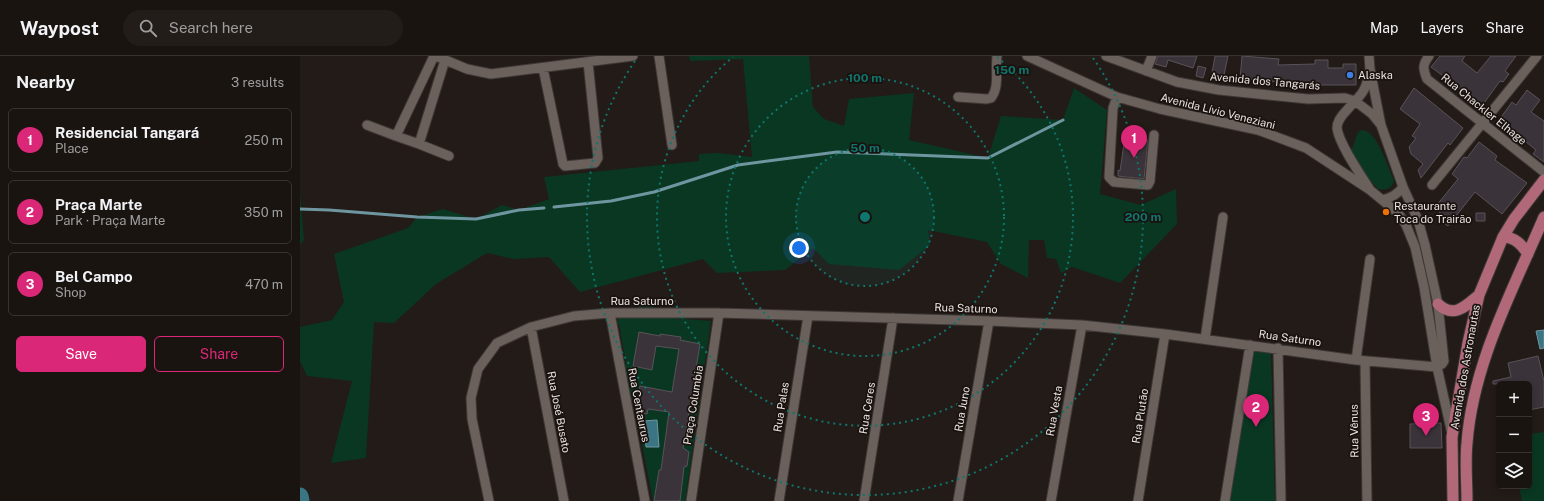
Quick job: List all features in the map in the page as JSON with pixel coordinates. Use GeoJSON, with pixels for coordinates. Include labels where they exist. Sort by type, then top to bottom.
{"type":"FeatureCollection","features":[{"type":"Feature","properties":{"kind":"main road","name":"Avenida dos Astronautas"},"geometry":{"type":"LineString","coordinates":[[1453,501],[1452,437],[1468,343],[1479,295],[1504,237],[1514,219],[1544,180]]}},
{"type":"Feature","properties":{"kind":"main road","name":"Avenida dos Astronautas"},"geometry":{"type":"LineString","coordinates":[[1467,501],[1466,444],[1476,390],[1488,347],[1544,217]]}},
{"type":"Feature","properties":{"kind":"main road"},"geometry":{"type":"LineString","coordinates":[[1504,237],[1509,237],[1518,242],[1528,254]]}},
{"type":"Feature","properties":{"kind":"main road"},"geometry":{"type":"LineString","coordinates":[[1438,304],[1443,309],[1453,311],[1461,309],[1479,295]]}},
{"type":"Feature","properties":{"kind":"street"},"geometry":{"type":"LineString","coordinates":[[396,136],[435,56],[467,69],[491,74],[633,56]]}},
{"type":"Feature","properties":{"kind":"street"},"geometry":{"type":"LineString","coordinates":[[659,56],[672,146]]}},
{"type":"Feature","properties":{"kind":"street"},"geometry":{"type":"LineString","coordinates":[[958,97],[991,98],[996,87],[995,71],[997,56]]}},
{"type":"Feature","properties":{"kind":"street","name":"Avenida Lívio Veneziani"},"geometry":{"type":"LineString","coordinates":[[1027,56],[1117,97],[1160,109],[1219,121],[1265,133],[1306,148],[1370,190],[1398,214],[1406,225],[1414,243],[1424,287],[1437,367],[1452,437]]}},
{"type":"Feature","properties":{"kind":"street","name":"Avenida dos Tangarás"},"geometry":{"type":"LineString","coordinates":[[1106,56],[1177,82],[1219,90],[1308,99],[1345,98],[1355,101],[1372,114],[1381,125]]}},
{"type":"Feature","properties":{"kind":"street"},"geometry":{"type":"LineString","coordinates":[[1146,71],[1152,56]]}},
{"type":"Feature","properties":{"kind":"street"},"geometry":{"type":"LineString","coordinates":[[1369,56],[1370,69],[1381,125],[1418,220],[1438,304],[1444,361],[1437,367]]}},
{"type":"Feature","properties":{"kind":"street","name":"Rua Chackler Elhage"},"geometry":{"type":"LineString","coordinates":[[1429,56],[1425,60],[1423,69],[1427,79],[1544,172]]}},
{"type":"Feature","properties":{"kind":"street"},"geometry":{"type":"LineString","coordinates":[[1432,185],[1537,56]]}},
{"type":"Feature","properties":{"kind":"street"},"geometry":{"type":"LineString","coordinates":[[419,144],[445,60]]}},
{"type":"Feature","properties":{"kind":"street"},"geometry":{"type":"LineString","coordinates":[[544,68],[564,166],[595,163],[598,158],[588,62]]}},
{"type":"Feature","properties":{"kind":"street"},"geometry":{"type":"LineString","coordinates":[[1370,69],[1367,87],[1341,117],[1337,128],[1344,146],[1370,190]]}},
{"type":"Feature","properties":{"kind":"street"},"geometry":{"type":"LineString","coordinates":[[1117,97],[1114,108],[1109,177],[1111,180],[1114,182],[1148,184],[1150,181],[1154,135]]}},
{"type":"Feature","properties":{"kind":"street"},"geometry":{"type":"LineString","coordinates":[[366,125],[449,156]]}},
{"type":"Feature","properties":{"kind":"street"},"geometry":{"type":"LineString","coordinates":[[1382,200],[1392,197],[1404,187]]}},
{"type":"Feature","properties":{"kind":"street"},"geometry":{"type":"LineString","coordinates":[[1206,339],[1223,217]]}},
{"type":"Feature","properties":{"kind":"street","name":"Rua Vênus"},"geometry":{"type":"LineString","coordinates":[[1367,501],[1361,360],[1370,259]]}},
{"type":"Feature","properties":{"kind":"street","name":"Rua Saturno"},"geometry":{"type":"LineString","coordinates":[[489,501],[472,419],[471,398],[478,369],[497,343],[531,327],[574,316],[610,313],[719,313],[1082,325],[1278,348],[1361,360],[1437,367]]}},
{"type":"Feature","properties":{"kind":"street","name":"Rua Centaurus"},"geometry":{"type":"LineString","coordinates":[[610,313],[645,501]]}},
{"type":"Feature","properties":{"kind":"street","name":"Praça Columbia"},"geometry":{"type":"LineString","coordinates":[[691,501],[719,313]]}},
{"type":"Feature","properties":{"kind":"street","name":"Rua Palas"},"geometry":{"type":"LineString","coordinates":[[779,501],[808,316]]}},
{"type":"Feature","properties":{"kind":"street","name":"Rua Ceres"},"geometry":{"type":"LineString","coordinates":[[864,501],[893,318]]}},
{"type":"Feature","properties":{"kind":"street","name":"Rua Juno"},"geometry":{"type":"LineString","coordinates":[[958,501],[989,321]]}},
{"type":"Feature","properties":{"kind":"street","name":"Rua Vesta"},"geometry":{"type":"LineString","coordinates":[[1051,501],[1082,325]]}},
{"type":"Feature","properties":{"kind":"street","name":"Rua José Busato"},"geometry":{"type":"LineString","coordinates":[[531,327],[564,501]]}},
{"type":"Feature","properties":{"kind":"street","name":"Rua Plutão"},"geometry":{"type":"LineString","coordinates":[[1138,501],[1165,334]]}},
{"type":"Feature","properties":{"kind":"street"},"geometry":{"type":"LineString","coordinates":[[1225,501],[1250,345]]}},
{"type":"Feature","properties":{"kind":"street"},"geometry":{"type":"LineString","coordinates":[[1278,348],[1281,501]]}},
{"type":"Feature","properties":{"kind":"green space"},"geometry":{"type":"Polygon","coordinates":[[[689,56],[809,56],[813,107],[824,119],[844,126],[849,99],[914,93],[909,140],[988,158],[1001,116],[1063,120],[1074,88],[1107,110],[1100,194],[1141,205],[1176,189],[1177,224],[1120,283],[1072,267],[1061,273],[1056,259],[1047,258],[1044,240],[1029,240],[1028,278],[1001,264],[987,242],[928,230],[930,245],[899,270],[829,264],[813,248],[785,270],[717,273],[703,259],[580,292],[549,257],[513,259],[487,253],[436,284],[394,323],[374,322],[366,458],[331,463],[352,381],[307,376],[300,361],[300,327],[332,320],[344,302],[334,254],[408,228],[417,217],[443,209],[476,219],[502,205],[519,210],[549,199],[544,177],[699,161],[699,154],[717,153],[752,157],[743,59],[690,61],[689,56]]]}},
{"type":"Feature","properties":{"kind":"green space"},"geometry":{"type":"Polygon","coordinates":[[[1362,130],[1372,136],[1381,150],[1394,180],[1389,188],[1384,190],[1378,189],[1358,167],[1351,152],[1358,132],[1362,130]]]}},
{"type":"Feature","properties":{"kind":"green space"},"geometry":{"type":"Polygon","coordinates":[[[300,191],[304,240],[300,245],[300,191]]]}},
{"type":"Feature","properties":{"kind":"green space"},"geometry":{"type":"Polygon","coordinates":[[[649,300],[662,317],[711,321],[685,501],[653,501],[633,398],[631,399],[619,385],[617,371],[626,363],[619,324],[615,322],[618,320],[617,314],[626,315],[649,300]]]}},
{"type":"Feature","properties":{"kind":"green space"},"geometry":{"type":"Polygon","coordinates":[[[1252,351],[1271,353],[1275,501],[1228,501],[1252,351]]]}},
{"type":"Feature","properties":{"kind":"green space"},"geometry":{"type":"Polygon","coordinates":[[[1544,432],[1544,501],[1522,501],[1520,489],[1532,489],[1532,434],[1544,432]]]}},
{"type":"Feature","properties":{"kind":"water"},"geometry":{"type":"Polygon","coordinates":[[[1544,330],[1544,348],[1540,349],[1536,331],[1544,330]]]}},
{"type":"Feature","properties":{"kind":"water"},"geometry":{"type":"Polygon","coordinates":[[[657,420],[659,447],[646,447],[644,421],[657,420]]]}},
{"type":"Feature","properties":{"kind":"building"},"geometry":{"type":"Polygon","coordinates":[[[1158,56],[1197,56],[1193,68],[1168,60],[1166,67],[1155,64],[1158,56]]]}},
{"type":"Feature","properties":{"kind":"building"},"geometry":{"type":"Polygon","coordinates":[[[1215,56],[1228,56],[1224,75],[1212,73],[1215,56]]]}},
{"type":"Feature","properties":{"kind":"building"},"geometry":{"type":"Polygon","coordinates":[[[1242,56],[1279,59],[1278,65],[1315,64],[1315,60],[1328,60],[1328,68],[1343,68],[1343,64],[1356,64],[1356,85],[1316,85],[1268,81],[1268,84],[1256,82],[1257,80],[1240,79],[1242,56]]]}},
{"type":"Feature","properties":{"kind":"building"},"geometry":{"type":"Polygon","coordinates":[[[1440,56],[1465,56],[1462,61],[1477,73],[1491,56],[1516,56],[1505,71],[1509,74],[1503,82],[1500,81],[1479,110],[1466,101],[1470,96],[1431,67],[1440,56]]]}},
{"type":"Feature","properties":{"kind":"building"},"geometry":{"type":"Polygon","coordinates":[[[1198,66],[1206,68],[1203,78],[1196,76],[1198,66]]]}},
{"type":"Feature","properties":{"kind":"building"},"geometry":{"type":"Polygon","coordinates":[[[1414,88],[1463,128],[1450,145],[1448,143],[1421,178],[1418,170],[1423,164],[1411,154],[1409,147],[1416,138],[1412,136],[1420,124],[1400,109],[1414,88]]]}},
{"type":"Feature","properties":{"kind":"building"},"geometry":{"type":"Polygon","coordinates":[[[1527,90],[1540,100],[1531,112],[1544,121],[1544,162],[1533,154],[1536,150],[1499,120],[1512,102],[1516,105],[1527,90]]]}},
{"type":"Feature","properties":{"kind":"building"},"geometry":{"type":"Polygon","coordinates":[[[1130,136],[1148,140],[1144,179],[1118,176],[1125,137],[1130,138],[1130,136]]]}},
{"type":"Feature","properties":{"kind":"building"},"geometry":{"type":"Polygon","coordinates":[[[1479,142],[1497,156],[1495,160],[1527,183],[1502,214],[1475,192],[1448,226],[1441,221],[1440,213],[1436,206],[1458,179],[1452,174],[1464,157],[1467,158],[1479,142]]]}},
{"type":"Feature","properties":{"kind":"building"},"geometry":{"type":"Polygon","coordinates":[[[1476,213],[1485,213],[1485,221],[1476,221],[1476,213]]]}},
{"type":"Feature","properties":{"kind":"building"},"geometry":{"type":"Polygon","coordinates":[[[639,332],[660,336],[660,334],[681,337],[680,340],[700,344],[683,448],[689,452],[687,466],[684,467],[680,501],[654,501],[659,470],[661,470],[669,412],[648,409],[647,414],[636,412],[640,386],[672,392],[679,349],[656,346],[652,370],[633,366],[639,332]]]}},
{"type":"Feature","properties":{"kind":"building"},"geometry":{"type":"Polygon","coordinates":[[[1538,356],[1544,381],[1544,407],[1532,409],[1532,381],[1496,381],[1496,384],[1493,384],[1493,381],[1511,377],[1508,363],[1538,356]]]}},
{"type":"Feature","properties":{"kind":"building"},"geometry":{"type":"Polygon","coordinates":[[[1441,423],[1442,448],[1410,448],[1410,424],[1441,423]]]}},
{"type":"Feature","properties":{"kind":"waterway"},"geometry":{"type":"LineString","coordinates":[[554,207],[611,201],[654,192],[738,165],[837,152],[988,158],[1063,120]]}},
{"type":"Feature","properties":{"kind":"waterway"},"geometry":{"type":"LineString","coordinates":[[300,209],[417,217],[476,219],[519,210],[544,208]]}},
{"type":"Feature","properties":{"kind":"waterway"},"geometry":{"type":"LineString","coordinates":[[300,496],[301,501]]}},
{"type":"Feature","properties":{"kind":"place","name":"Alaska"},"geometry":{"type":"Point","coordinates":[1350,75]}},
{"type":"Feature","properties":{"kind":"place","name":"Residencial Tangará"},"geometry":{"type":"Point","coordinates":[1134,158]}},
{"type":"Feature","properties":{"kind":"place","name":"Restaurante Toca do Trairão"},"geometry":{"type":"Point","coordinates":[1386,212]}},
{"type":"Feature","properties":{"kind":"place","name":"Praça Marte"},"geometry":{"type":"Point","coordinates":[1256,427]}},
{"type":"Feature","properties":{"kind":"place","name":"Bel Campo"},"geometry":{"type":"Point","coordinates":[1426,436]}}]}
